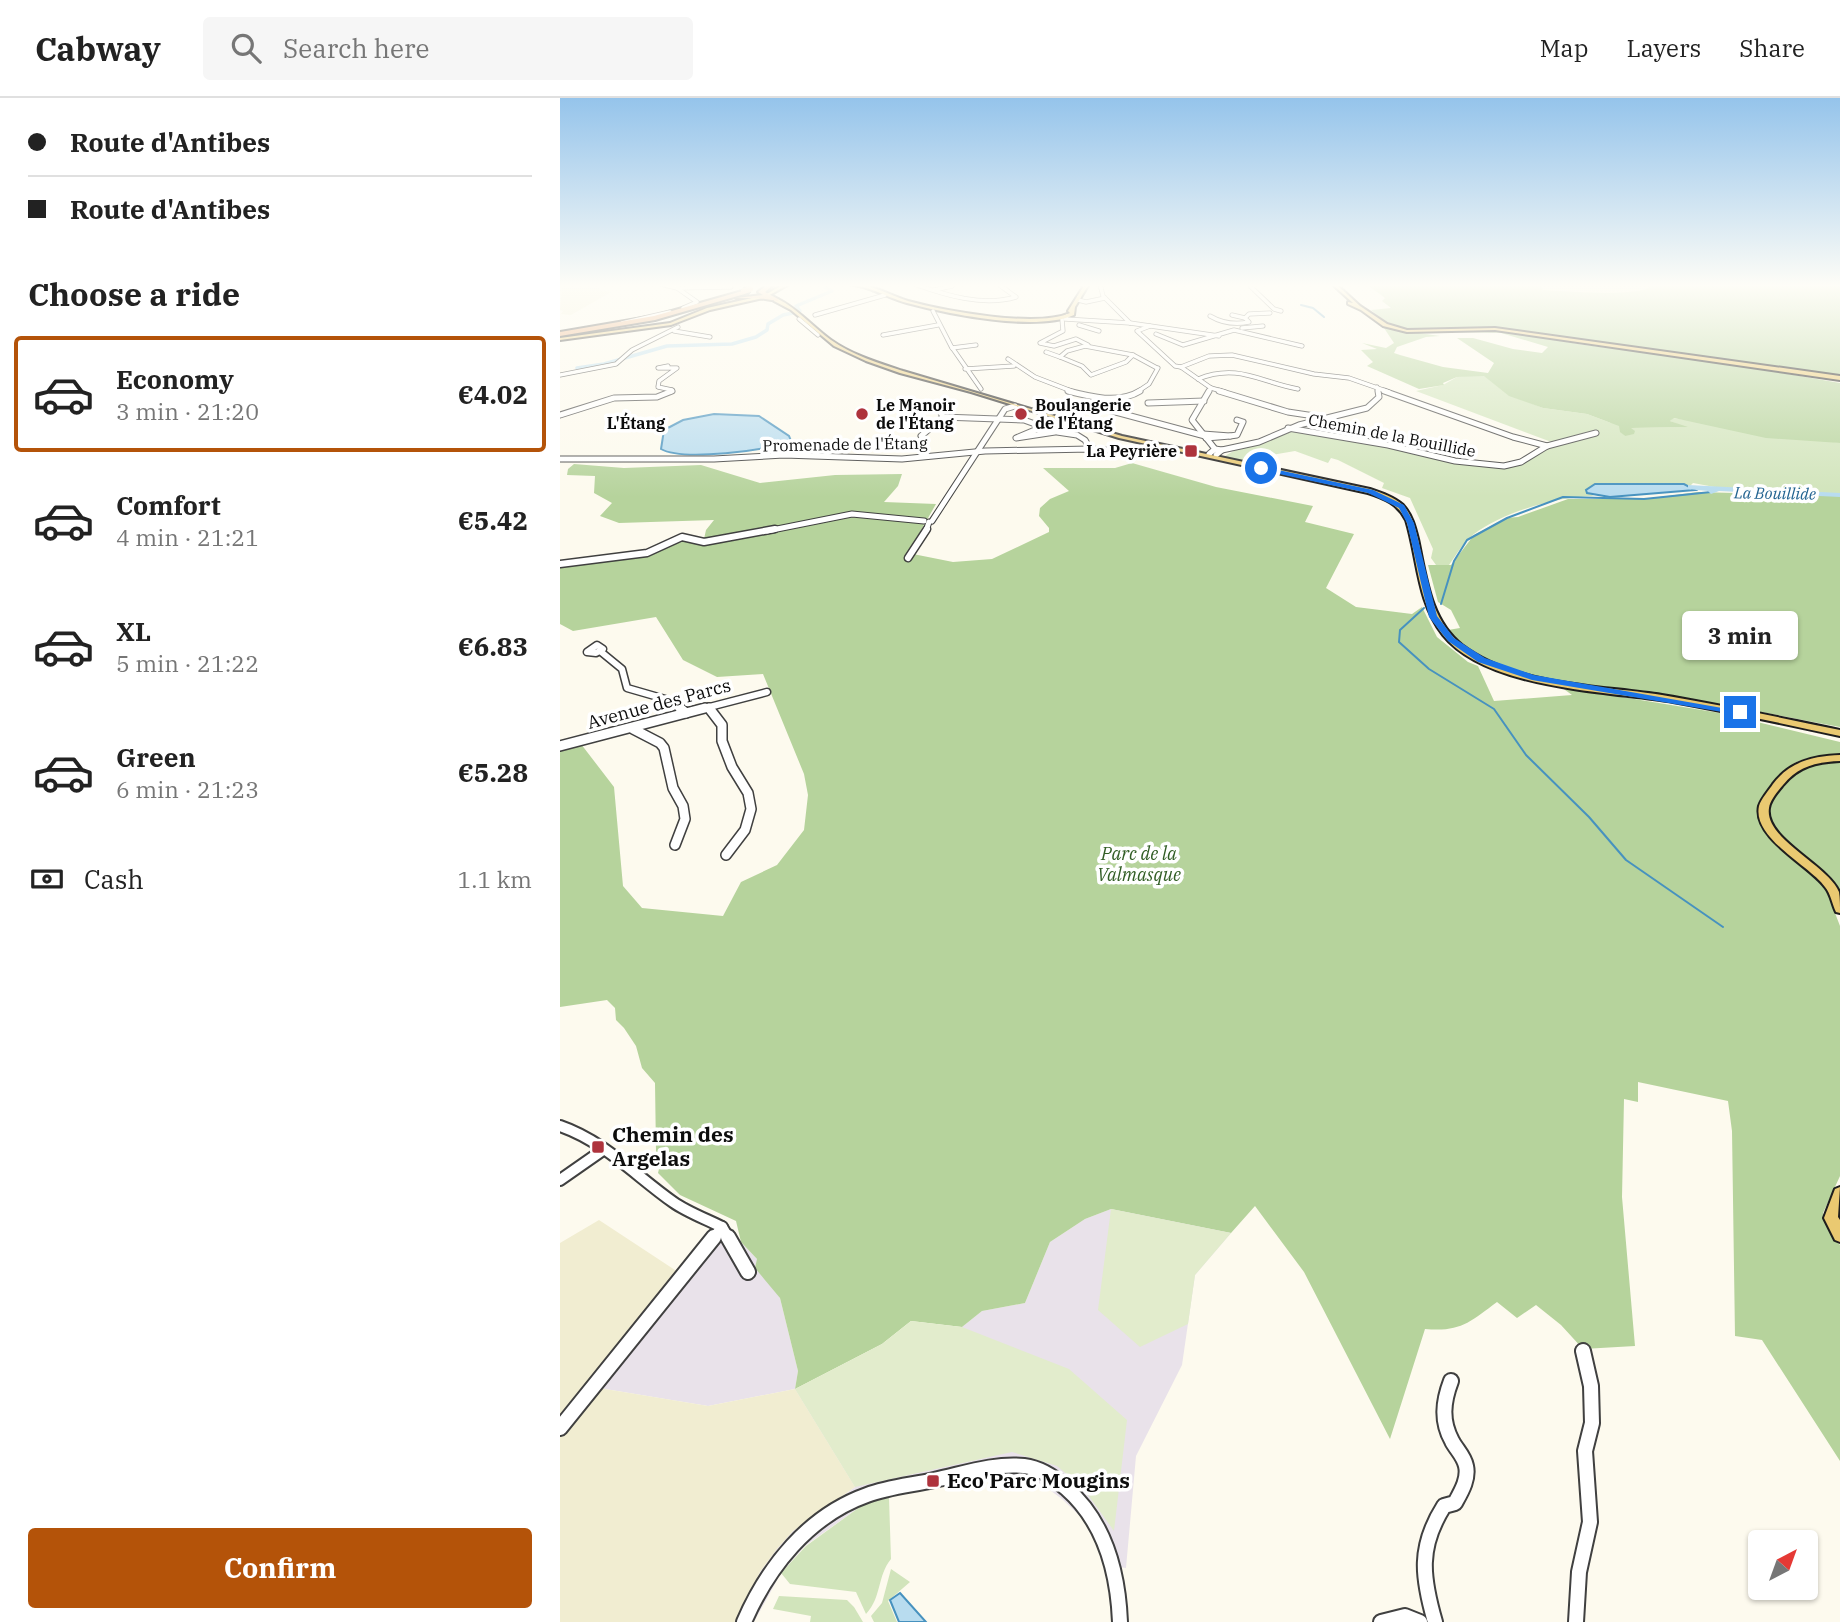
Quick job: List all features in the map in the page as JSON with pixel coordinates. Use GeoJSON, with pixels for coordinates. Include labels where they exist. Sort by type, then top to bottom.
{"type":"FeatureCollection","features":[{"type":"Feature","properties":{"kind":"main road"},"geometry":{"type":"LineString","coordinates":[[864,355],[901,370],[975,389],[1101,432],[1166,449],[1213,454]]}},
{"type":"Feature","properties":{"kind":"main road"},"geometry":{"type":"LineString","coordinates":[[1680,355],[1837,379]]}},
{"type":"Feature","properties":{"kind":"main road"},"geometry":{"type":"LineString","coordinates":[[1766,368],[1837,379]]}},
{"type":"Feature","properties":{"kind":"main road"},"geometry":{"type":"LineString","coordinates":[[975,389],[1004,405],[1013,404],[1123,436],[1377,492],[1403,506],[1412,521],[1440,622],[1454,639],[1484,658],[1532,675],[1693,701],[1840,731]]}},
{"type":"Feature","properties":{"kind":"main road"},"geometry":{"type":"LineString","coordinates":[[1840,758],[1817,759],[1799,764],[1790,770],[1764,806],[1763,816],[1782,842],[1831,887],[1840,909]]}},
{"type":"Feature","properties":{"kind":"main road"},"geometry":{"type":"LineString","coordinates":[[1840,1194],[1831,1218],[1840,1235]]}},
{"type":"Feature","properties":{"kind":"street"},"geometry":{"type":"LineString","coordinates":[[560,374],[609,366],[626,355]]}},
{"type":"Feature","properties":{"kind":"street"},"geometry":{"type":"LineString","coordinates":[[956,355],[975,389]]}},
{"type":"Feature","properties":{"kind":"street"},"geometry":{"type":"LineString","coordinates":[[1055,355],[1082,366],[1091,376],[1126,362],[1133,355]]}},
{"type":"Feature","properties":{"kind":"street"},"geometry":{"type":"LineString","coordinates":[[1133,355],[1159,368],[1175,367],[1209,356],[1229,355]]}},
{"type":"Feature","properties":{"kind":"street"},"geometry":{"type":"LineString","coordinates":[[1162,355],[1175,367],[1211,388],[1288,412],[1325,418]]}},
{"type":"Feature","properties":{"kind":"street"},"geometry":{"type":"LineString","coordinates":[[1233,355],[1314,374],[1349,378],[1513,437],[1547,446]]}},
{"type":"Feature","properties":{"kind":"street"},"geometry":{"type":"LineString","coordinates":[[1008,359],[1014,366],[1056,387],[1095,399],[1142,390],[1153,380],[1159,368]]}},
{"type":"Feature","properties":{"kind":"street"},"geometry":{"type":"LineString","coordinates":[[560,415],[614,398],[657,397],[672,392],[658,387],[659,381],[677,369],[668,366]]}},
{"type":"Feature","properties":{"kind":"street"},"geometry":{"type":"LineString","coordinates":[[965,369],[1014,366]]}},
{"type":"Feature","properties":{"kind":"street"},"geometry":{"type":"LineString","coordinates":[[1198,379],[1233,369],[1274,385],[1298,389]]}},
{"type":"Feature","properties":{"kind":"street"},"geometry":{"type":"LineString","coordinates":[[1288,428],[1376,403],[1380,397],[1377,387]]}},
{"type":"Feature","properties":{"kind":"street"},"geometry":{"type":"LineString","coordinates":[[1211,388],[1192,420],[1205,436],[1213,454]]}},
{"type":"Feature","properties":{"kind":"street"},"geometry":{"type":"LineString","coordinates":[[1095,399],[1094,405],[1097,407],[1205,436],[1237,435],[1243,422],[1237,420]]}},
{"type":"Feature","properties":{"kind":"street"},"geometry":{"type":"LineString","coordinates":[[1148,403],[1204,401]]}},
{"type":"Feature","properties":{"kind":"street"},"geometry":{"type":"LineString","coordinates":[[937,405],[943,417]]}},
{"type":"Feature","properties":{"kind":"street"},"geometry":{"type":"LineString","coordinates":[[908,558],[925,537],[929,513],[939,509],[999,418],[1004,405]]}},
{"type":"Feature","properties":{"kind":"street"},"geometry":{"type":"LineString","coordinates":[[921,436],[943,417],[999,418],[1024,420],[1080,437],[1090,449]]}},
{"type":"Feature","properties":{"kind":"street"},"geometry":{"type":"LineString","coordinates":[[1042,426],[1016,438],[1057,432]]}},
{"type":"Feature","properties":{"kind":"street","name":"Chemin de la Bouillide"},"geometry":{"type":"LineString","coordinates":[[1213,454],[1259,442],[1288,428],[1388,444],[1455,461],[1504,466],[1521,462],[1547,446],[1596,433]]}},
{"type":"Feature","properties":{"kind":"street","name":"Promenade de l'Étang"},"geometry":{"type":"LineString","coordinates":[[560,459],[714,459],[784,455],[902,459],[977,452],[1090,449],[1151,453],[1166,449]]}},
{"type":"Feature","properties":{"kind":"street"},"geometry":{"type":"LineString","coordinates":[[560,564],[647,553],[682,537],[704,542],[721,540],[852,514],[929,519]]}},
{"type":"Feature","properties":{"kind":"street"},"geometry":{"type":"LineString","coordinates":[[600,652],[622,669],[627,688],[672,701],[687,713]]}},
{"type":"Feature","properties":{"kind":"street","name":"Avenue des Parcs"},"geometry":{"type":"LineString","coordinates":[[560,746],[767,692]]}},
{"type":"Feature","properties":{"kind":"street"},"geometry":{"type":"LineString","coordinates":[[708,707],[722,725],[722,741],[748,793],[751,809],[745,830],[726,855]]}},
{"type":"Feature","properties":{"kind":"street"},"geometry":{"type":"LineString","coordinates":[[633,729],[660,743],[664,748],[673,788],[683,806],[685,819],[675,845]]}},
{"type":"Feature","properties":{"kind":"street"},"geometry":{"type":"LineString","coordinates":[[560,1126],[581,1133],[643,1176],[674,1203],[722,1227],[748,1272]]}},
{"type":"Feature","properties":{"kind":"street"},"geometry":{"type":"LineString","coordinates":[[560,1180],[603,1150]]}},
{"type":"Feature","properties":{"kind":"street"},"geometry":{"type":"LineString","coordinates":[[560,1428],[722,1227]]}},
{"type":"Feature","properties":{"kind":"street"},"geometry":{"type":"LineString","coordinates":[[1576,1622],[1579,1572],[1590,1522],[1585,1451],[1592,1423],[1591,1386],[1583,1350]]}},
{"type":"Feature","properties":{"kind":"street"},"geometry":{"type":"LineString","coordinates":[[1434,1622],[1422,1570],[1427,1538],[1435,1518],[1444,1506],[1455,1503],[1464,1488],[1467,1465],[1444,1421],[1444,1400],[1451,1381]]}},
{"type":"Feature","properties":{"kind":"street"},"geometry":{"type":"LineString","coordinates":[[744,1622],[771,1572],[800,1536],[833,1512],[866,1496],[979,1471],[1025,1466],[1047,1474],[1071,1491],[1094,1519],[1114,1564],[1120,1599],[1120,1622]]}},
{"type":"Feature","properties":{"kind":"street"},"geometry":{"type":"LineString","coordinates":[[1381,1622],[1405,1616],[1420,1622]]}},
{"type":"Feature","properties":{"kind":"shaded area"},"geometry":{"type":"Polygon","coordinates":[[[1111,1209],[1231,1233],[1195,1275],[1182,1365],[1136,1456],[1126,1568],[1105,1565],[1095,1540],[1081,1517],[1062,1499],[1043,1485],[1001,1475],[868,1501],[805,1546],[781,1573],[754,1622],[735,1622],[760,1572],[776,1549],[793,1531],[855,1487],[795,1389],[962,1327],[982,1311],[1025,1303],[1050,1242],[1085,1219],[1111,1209]]]}},
{"type":"Feature","properties":{"kind":"shaded area"},"geometry":{"type":"Polygon","coordinates":[[[599,1220],[678,1272],[599,1388],[708,1406],[795,1389],[855,1487],[793,1531],[777,1549],[760,1572],[735,1622],[560,1622],[560,1243],[599,1220]]]}},
{"type":"Feature","properties":{"kind":"shaded area"},"geometry":{"type":"Polygon","coordinates":[[[722,1233],[741,1242],[757,1259],[780,1298],[798,1371],[795,1389],[708,1406],[599,1388],[722,1233]]]}},
{"type":"Feature","properties":{"kind":"green space"},"geometry":{"type":"Polygon","coordinates":[[[1366,355],[1401,355],[1443,367],[1488,373],[1494,363],[1482,355],[1665,355],[1720,362],[1840,383],[1840,443],[1766,438],[1674,418],[1670,421],[1688,427],[1631,428],[1635,431],[1634,434],[1625,436],[1620,432],[1619,426],[1587,414],[1543,408],[1509,396],[1484,376],[1457,377],[1443,383],[1444,385],[1419,389],[1367,366],[1373,362],[1366,355]]]}},
{"type":"Feature","properties":{"kind":"green space"},"geometry":{"type":"Polygon","coordinates":[[[1623,355],[1682,355],[1752,375],[1620,427],[1621,432],[1625,436],[1629,428],[1685,427],[1670,421],[1673,418],[1840,443],[1840,494],[1736,491],[1693,483],[1690,486],[1604,484],[1587,493],[1594,496],[1548,502],[1500,519],[1470,537],[1449,565],[1436,565],[1431,558],[1433,549],[1410,498],[1382,488],[1384,483],[1338,460],[1331,458],[1328,463],[1295,451],[1253,458],[1248,462],[1224,457],[1259,441],[1297,431],[1495,467],[1515,467],[1554,443],[1416,391],[1443,385],[1457,377],[1623,355]],[[1507,394],[1543,408],[1587,414],[1611,423],[1593,410],[1507,394]]]}},
{"type":"Feature","properties":{"kind":"green space"},"geometry":{"type":"Polygon","coordinates":[[[1686,355],[1840,355],[1840,377],[1686,355]]]}},
{"type":"Feature","properties":{"kind":"green space","name":"Parc de la Valmasque"},"geometry":{"type":"Polygon","coordinates":[[[1132,463],[1216,487],[1313,506],[1305,522],[1354,534],[1326,588],[1356,607],[1412,614],[1422,607],[1437,637],[1468,662],[1478,666],[1494,701],[1572,695],[1561,687],[1720,713],[1840,742],[1840,755],[1807,758],[1783,772],[1763,797],[1758,809],[1764,827],[1825,887],[1840,926],[1840,1176],[1823,1213],[1830,1233],[1840,1245],[1840,1461],[1762,1340],[1735,1336],[1732,1131],[1728,1101],[1638,1082],[1638,1102],[1624,1099],[1622,1197],[1635,1346],[1583,1349],[1561,1325],[1536,1305],[1517,1318],[1497,1302],[1479,1316],[1456,1327],[1425,1329],[1390,1439],[1304,1272],[1255,1206],[1231,1233],[1111,1209],[1085,1219],[1050,1242],[1025,1303],[982,1311],[962,1327],[911,1321],[882,1344],[795,1389],[798,1371],[780,1298],[755,1268],[757,1259],[741,1242],[736,1221],[680,1195],[658,1173],[660,1165],[656,1151],[655,1083],[642,1068],[636,1046],[616,1020],[615,1008],[607,1000],[560,1007],[560,747],[581,744],[614,787],[623,886],[642,908],[723,916],[741,882],[777,865],[804,830],[808,795],[804,774],[763,674],[717,677],[683,660],[656,617],[573,631],[560,624],[560,565],[647,556],[675,543],[704,539],[706,530],[714,520],[619,523],[600,516],[612,503],[594,493],[595,476],[567,475],[568,469],[574,464],[624,468],[701,465],[760,483],[835,475],[902,474],[898,486],[884,502],[936,504],[908,553],[953,562],[992,559],[1049,532],[1049,528],[1039,516],[1040,508],[1050,499],[1069,491],[1043,468],[1115,468],[1132,463]]]}},
{"type":"Feature","properties":{"kind":"green space"},"geometry":{"type":"Polygon","coordinates":[[[1698,492],[1840,496],[1840,727],[1684,698],[1520,672],[1494,662],[1470,648],[1448,630],[1460,628],[1451,610],[1438,602],[1428,565],[1451,565],[1474,535],[1506,518],[1518,517],[1568,499],[1644,499],[1698,492]]]}},
{"type":"Feature","properties":{"kind":"green space"},"geometry":{"type":"Polygon","coordinates":[[[1840,762],[1840,894],[1823,874],[1780,834],[1768,813],[1778,790],[1794,774],[1815,765],[1840,762]]]}},
{"type":"Feature","properties":{"kind":"green space"},"geometry":{"type":"Polygon","coordinates":[[[1111,1209],[1231,1233],[1195,1275],[1188,1324],[1140,1347],[1098,1310],[1111,1209]]]}},
{"type":"Feature","properties":{"kind":"green space"},"geometry":{"type":"Polygon","coordinates":[[[911,1321],[962,1327],[1069,1369],[1127,1420],[1114,1531],[1083,1488],[1057,1466],[1012,1452],[855,1487],[795,1389],[882,1344],[911,1321]]]}},
{"type":"Feature","properties":{"kind":"green space"},"geometry":{"type":"Polygon","coordinates":[[[889,1498],[891,1559],[883,1572],[875,1601],[866,1614],[856,1592],[790,1584],[781,1573],[806,1546],[868,1501],[889,1498]]]}},
{"type":"Feature","properties":{"kind":"green space"},"geometry":{"type":"Polygon","coordinates":[[[891,1569],[910,1582],[888,1601],[897,1622],[874,1622],[871,1616],[882,1603],[891,1569]]]}},
{"type":"Feature","properties":{"kind":"green space"},"geometry":{"type":"Polygon","coordinates":[[[779,1596],[847,1600],[863,1622],[810,1622],[811,1616],[773,1609],[779,1596]]]}},
{"type":"Feature","properties":{"kind":"water"},"geometry":{"type":"Polygon","coordinates":[[[714,414],[759,416],[789,436],[791,441],[765,448],[726,453],[687,454],[661,449],[664,430],[683,420],[714,414]]]}},
{"type":"Feature","properties":{"kind":"water"},"geometry":{"type":"Polygon","coordinates":[[[1595,484],[1684,484],[1695,490],[1610,497],[1587,493],[1586,490],[1595,484]]]}},
{"type":"Feature","properties":{"kind":"water"},"geometry":{"type":"Polygon","coordinates":[[[900,1593],[926,1622],[899,1622],[890,1600],[900,1593]]]}},
{"type":"Feature","properties":{"kind":"waterway"},"geometry":{"type":"LineString","coordinates":[[577,368],[635,355]]}},
{"type":"Feature","properties":{"kind":"waterway"},"geometry":{"type":"LineString","coordinates":[[1691,487],[1715,490]]}},
{"type":"Feature","properties":{"kind":"waterway","name":"La Bouillide"},"geometry":{"type":"LineString","coordinates":[[1711,492],[1718,489],[1840,495]]}},
{"type":"Feature","properties":{"kind":"waterway"},"geometry":{"type":"LineString","coordinates":[[1441,604],[1454,561],[1467,540],[1507,518],[1563,497],[1644,499],[1711,492]]}},
{"type":"Feature","properties":{"kind":"waterway"},"geometry":{"type":"LineString","coordinates":[[1424,608],[1400,630],[1399,642],[1429,669],[1494,709],[1526,755],[1589,817],[1626,860],[1723,927]]}},
{"type":"Feature","properties":{"kind":"place","name":"Le Manoir de l'Étang"},"geometry":{"type":"Point","coordinates":[862,414]}},
{"type":"Feature","properties":{"kind":"place","name":"Boulangerie de l'Étang"},"geometry":{"type":"Point","coordinates":[1021,414]}},
{"type":"Feature","properties":{"kind":"place","name":"La Peyrière"},"geometry":{"type":"Point","coordinates":[1191,451]}},
{"type":"Feature","properties":{"kind":"place","name":"Chemin des Argelas"},"geometry":{"type":"Point","coordinates":[598,1147]}},
{"type":"Feature","properties":{"kind":"place","name":"Eco'Parc Mougins"},"geometry":{"type":"Point","coordinates":[933,1481]}},
{"type":"Feature","properties":{"kind":"district","name":"L'Étang"},"geometry":{"type":"Point","coordinates":[636,423]}},
{"type":"Feature","properties":{"kind":"route"},"geometry":{"type":"LineString","coordinates":[[1261,468],[1370,491],[1401,507],[1410,523],[1433,617],[1451,640],[1481,660],[1532,677],[1740,712]]}}]}
